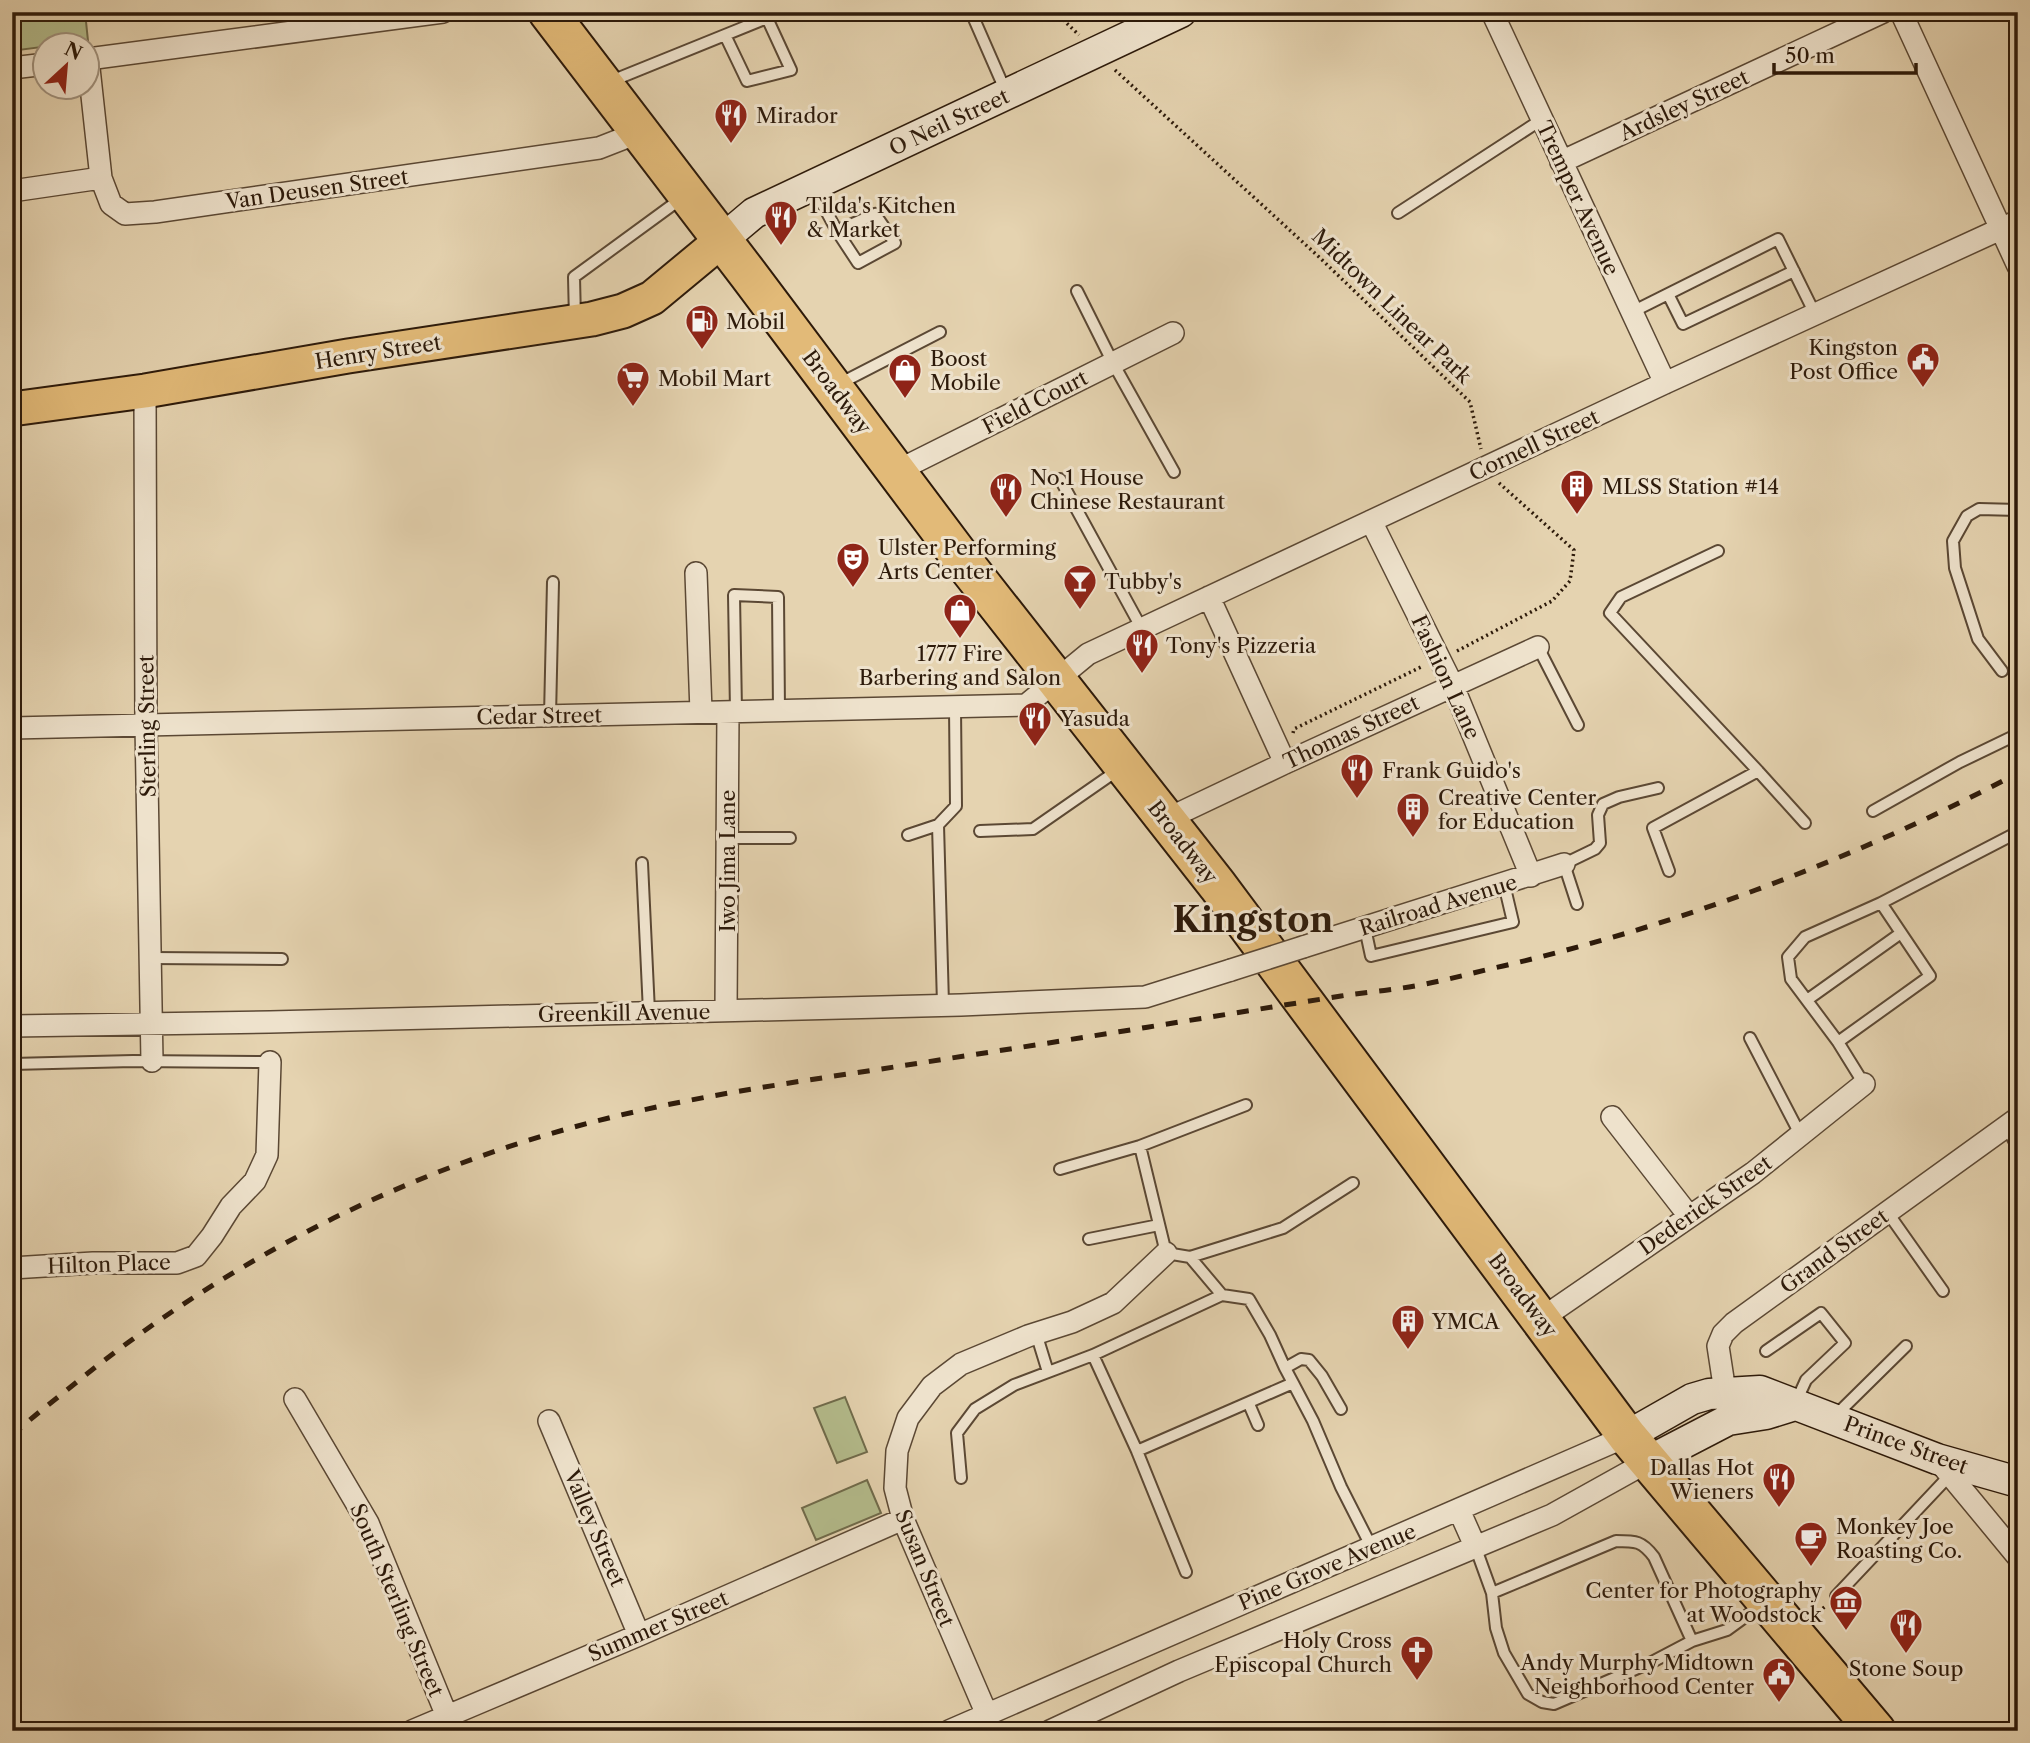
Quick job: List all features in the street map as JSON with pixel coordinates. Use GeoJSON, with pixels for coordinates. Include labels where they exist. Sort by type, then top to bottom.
{"type":"FeatureCollection","features":[{"type":"Feature","properties":{"kind":"highway","name":"Broadway"},"geometry":{"type":"LineString","coordinates":[[548,12],[1056,680],[1218,886],[1638,1448],[1876,1731]]}},
{"type":"Feature","properties":{"kind":"main road","name":"Henry Street"},"geometry":{"type":"LineString","coordinates":[[12,409],[145,391],[348,356],[576,322],[623,311],[652,298],[722,240]]}},
{"type":"Feature","properties":{"kind":"street"},"geometry":{"type":"LineString","coordinates":[[102,57],[443,12]]}},
{"type":"Feature","properties":{"kind":"street","name":"O Neil Street"},"geometry":{"type":"LineString","coordinates":[[722,240],[754,214],[1181,12]]}},
{"type":"Feature","properties":{"kind":"street","name":"Tremper Avenue"},"geometry":{"type":"LineString","coordinates":[[1492,12],[1665,383]]}},
{"type":"Feature","properties":{"kind":"street","name":"Ardsley Street"},"geometry":{"type":"LineString","coordinates":[[1561,162],[1883,12]]}},
{"type":"Feature","properties":{"kind":"street"},"geometry":{"type":"LineString","coordinates":[[1901,12],[2009,225],[2018,266]]}},
{"type":"Feature","properties":{"kind":"street"},"geometry":{"type":"LineString","coordinates":[[12,68],[32,66]]}},
{"type":"Feature","properties":{"kind":"street"},"geometry":{"type":"LineString","coordinates":[[12,191],[101,178],[93,102]]}},
{"type":"Feature","properties":{"kind":"street","name":"Van Deusen Street"},"geometry":{"type":"LineString","coordinates":[[101,178],[111,204],[124,214],[155,212],[599,148],[640,132]]}},
{"type":"Feature","properties":{"kind":"street","name":"Cornell Street"},"geometry":{"type":"LineString","coordinates":[[1056,680],[1088,654],[2009,225]]}},
{"type":"Feature","properties":{"kind":"street","name":"Field Court"},"geometry":{"type":"LineString","coordinates":[[897,471],[1173,333]]}},
{"type":"Feature","properties":{"kind":"street","name":"Sterling Street"},"geometry":{"type":"LineString","coordinates":[[145,391],[146,725],[152,1061]]}},
{"type":"Feature","properties":{"kind":"street","name":"Fashion Lane"},"geometry":{"type":"LineString","coordinates":[[1371,521],[1454,686],[1531,876]]}},
{"type":"Feature","properties":{"kind":"street"},"geometry":{"type":"LineString","coordinates":[[695,573],[701,712]]}},
{"type":"Feature","properties":{"kind":"street"},"geometry":{"type":"LineString","coordinates":[[1209,597],[1285,762]]}},
{"type":"Feature","properties":{"kind":"street","name":"Thomas Street"},"geometry":{"type":"LineString","coordinates":[[1166,820],[1285,762],[1538,647]]}},
{"type":"Feature","properties":{"kind":"street","name":"Cedar Street"},"geometry":{"type":"LineString","coordinates":[[12,728],[1027,705],[1056,680]]}},
{"type":"Feature","properties":{"kind":"street","name":"Iwo Jima Lane"},"geometry":{"type":"LineString","coordinates":[[726,1010],[727,838],[732,712]]}},
{"type":"Feature","properties":{"kind":"street","name":"Railroad Avenue"},"geometry":{"type":"LineString","coordinates":[[1231,970],[1564,864]]}},
{"type":"Feature","properties":{"kind":"street","name":"Greenkill Avenue"},"geometry":{"type":"LineString","coordinates":[[12,1026],[270,1022],[1145,997],[1231,970]]}},
{"type":"Feature","properties":{"kind":"street","name":"Hilton Place"},"geometry":{"type":"LineString","coordinates":[[12,1268],[93,1263],[177,1263],[197,1256],[231,1206],[255,1181],[267,1155],[270,1062]]}},
{"type":"Feature","properties":{"kind":"street","name":"Dederick Street"},"geometry":{"type":"LineString","coordinates":[[1541,1319],[1753,1173],[1864,1084]]}},
{"type":"Feature","properties":{"kind":"street"},"geometry":{"type":"LineString","coordinates":[[1612,1117],[1689,1216]]}},
{"type":"Feature","properties":{"kind":"street","name":"Grand Street"},"geometry":{"type":"LineString","coordinates":[[1727,1406],[1718,1346],[1723,1334],[1734,1323],[2012,1122]]}},
{"type":"Feature","properties":{"kind":"street","name":"Susan Street"},"geometry":{"type":"LineString","coordinates":[[990,1723],[903,1519],[895,1488],[897,1451],[908,1418],[932,1386],[961,1364],[1072,1322],[1113,1303],[1167,1253]]}},
{"type":"Feature","properties":{"kind":"street","name":"Prince Street"},"geometry":{"type":"LineString","coordinates":[[1638,1448],[1692,1399],[1709,1394],[1727,1406],[1759,1391],[1833,1418],[1944,1467],[2018,1482]]}},
{"type":"Feature","properties":{"kind":"street","name":"South Sterling Street"},"geometry":{"type":"LineString","coordinates":[[295,1399],[368,1523],[450,1724]]}},
{"type":"Feature","properties":{"kind":"street","name":"Valley Street"},"geometry":{"type":"LineString","coordinates":[[549,1421],[639,1635]]}},
{"type":"Feature","properties":{"kind":"street","name":"Pine Grove Avenue"},"geometry":{"type":"LineString","coordinates":[[949,1731],[990,1723],[1160,1638],[1459,1510],[1638,1448]]}},
{"type":"Feature","properties":{"kind":"street","name":"Pine Grove Avenue"},"geometry":{"type":"LineString","coordinates":[[1050,1731],[1179,1671],[1552,1515],[1638,1448]]}},
{"type":"Feature","properties":{"kind":"street"},"geometry":{"type":"LineString","coordinates":[[1944,1467],[2018,1557]]}},
{"type":"Feature","properties":{"kind":"street"},"geometry":{"type":"LineString","coordinates":[[1459,1510],[1475,1546]]}},
{"type":"Feature","properties":{"kind":"street","name":"Summer Street"},"geometry":{"type":"LineString","coordinates":[[412,1731],[450,1724],[639,1635],[903,1519]]}},
{"type":"Feature","properties":{"kind":"street"},"geometry":{"type":"LineString","coordinates":[[1368,1550],[1379,1586]]}},
{"type":"Feature","properties":{"kind":"street"},"geometry":{"type":"LineString","coordinates":[[1160,1638],[1179,1671]]}},
{"type":"Feature","properties":{"kind":"lane"},"geometry":{"type":"LineString","coordinates":[[971,12],[1007,94]]}},
{"type":"Feature","properties":{"kind":"lane"},"geometry":{"type":"LineString","coordinates":[[604,85],[725,35],[767,18],[790,70],[747,81],[725,35]]}},
{"type":"Feature","properties":{"kind":"lane"},"geometry":{"type":"LineString","coordinates":[[1398,213],[1541,120]]}},
{"type":"Feature","properties":{"kind":"lane"},"geometry":{"type":"LineString","coordinates":[[813,187],[837,230],[858,263],[895,243],[875,214],[837,230]]}},
{"type":"Feature","properties":{"kind":"lane"},"geometry":{"type":"LineString","coordinates":[[576,322],[574,277],[687,194]]}},
{"type":"Feature","properties":{"kind":"lane"},"geometry":{"type":"LineString","coordinates":[[1632,312],[1778,239],[1815,314]]}},
{"type":"Feature","properties":{"kind":"lane"},"geometry":{"type":"LineString","coordinates":[[1668,294],[1684,324],[1794,271]]}},
{"type":"Feature","properties":{"kind":"lane"},"geometry":{"type":"LineString","coordinates":[[1077,291],[1113,363],[1174,472]]}},
{"type":"Feature","properties":{"kind":"lane"},"geometry":{"type":"LineString","coordinates":[[833,387],[940,332]]}},
{"type":"Feature","properties":{"kind":"lane"},"geometry":{"type":"LineString","coordinates":[[1060,479],[1142,629]]}},
{"type":"Feature","properties":{"kind":"lane"},"geometry":{"type":"LineString","coordinates":[[2002,671],[1978,639],[1955,568],[1953,541],[1968,516],[1979,509],[2018,510]]}},
{"type":"Feature","properties":{"kind":"lane"},"geometry":{"type":"LineString","coordinates":[[1718,551],[1621,597],[1610,613],[1805,823]]}},
{"type":"Feature","properties":{"kind":"lane"},"geometry":{"type":"LineString","coordinates":[[550,716],[553,582]]}},
{"type":"Feature","properties":{"kind":"lane"},"geometry":{"type":"LineString","coordinates":[[732,712],[734,595],[778,597],[779,711]]}},
{"type":"Feature","properties":{"kind":"lane"},"geometry":{"type":"LineString","coordinates":[[1538,647],[1578,725]]}},
{"type":"Feature","properties":{"kind":"lane"},"geometry":{"type":"LineString","coordinates":[[908,835],[937,825],[956,806],[955,708]]}},
{"type":"Feature","properties":{"kind":"lane"},"geometry":{"type":"LineString","coordinates":[[1873,811],[1960,762],[2018,734]]}},
{"type":"Feature","properties":{"kind":"lane"},"geometry":{"type":"LineString","coordinates":[[980,831],[1033,829],[1123,766]]}},
{"type":"Feature","properties":{"kind":"lane"},"geometry":{"type":"LineString","coordinates":[[1670,871],[1653,828],[1758,771]]}},
{"type":"Feature","properties":{"kind":"lane"},"geometry":{"type":"LineString","coordinates":[[1577,904],[1564,864],[1595,849],[1600,843],[1598,815],[1602,804],[1619,797],[1658,789]]}},
{"type":"Feature","properties":{"kind":"lane"},"geometry":{"type":"LineString","coordinates":[[937,825],[943,1004]]}},
{"type":"Feature","properties":{"kind":"lane"},"geometry":{"type":"LineString","coordinates":[[1864,1084],[1838,1042],[1791,979],[1788,957],[1805,937],[1881,903],[2018,832]]}},
{"type":"Feature","properties":{"kind":"lane"},"geometry":{"type":"LineString","coordinates":[[727,838],[790,838]]}},
{"type":"Feature","properties":{"kind":"lane"},"geometry":{"type":"LineString","coordinates":[[642,863],[649,1012]]}},
{"type":"Feature","properties":{"kind":"lane"},"geometry":{"type":"LineString","coordinates":[[1365,928],[1371,956],[1513,922],[1504,884]]}},
{"type":"Feature","properties":{"kind":"lane"},"geometry":{"type":"LineString","coordinates":[[1838,1042],[1930,975],[1881,903]]}},
{"type":"Feature","properties":{"kind":"lane"},"geometry":{"type":"LineString","coordinates":[[1807,1000],[1901,933]]}},
{"type":"Feature","properties":{"kind":"lane"},"geometry":{"type":"LineString","coordinates":[[150,958],[282,959]]}},
{"type":"Feature","properties":{"kind":"lane"},"geometry":{"type":"LineString","coordinates":[[1750,1038],[1801,1136]]}},
{"type":"Feature","properties":{"kind":"lane"},"geometry":{"type":"LineString","coordinates":[[12,1064],[270,1062]]}},
{"type":"Feature","properties":{"kind":"lane"},"geometry":{"type":"LineString","coordinates":[[1060,1168],[1140,1146],[1246,1105]]}},
{"type":"Feature","properties":{"kind":"lane"},"geometry":{"type":"LineString","coordinates":[[2012,1122],[2018,1147]]}},
{"type":"Feature","properties":{"kind":"lane"},"geometry":{"type":"LineString","coordinates":[[1140,1146],[1167,1253],[1190,1257],[1283,1228],[1353,1183]]}},
{"type":"Feature","properties":{"kind":"lane"},"geometry":{"type":"LineString","coordinates":[[1888,1213],[1943,1291]]}},
{"type":"Feature","properties":{"kind":"lane"},"geometry":{"type":"LineString","coordinates":[[1089,1239],[1160,1225]]}},
{"type":"Feature","properties":{"kind":"lane"},"geometry":{"type":"LineString","coordinates":[[1190,1257],[1222,1295]]}},
{"type":"Feature","properties":{"kind":"lane"},"geometry":{"type":"LineString","coordinates":[[961,1478],[957,1433],[975,1409],[1014,1385],[1094,1355],[1222,1295],[1249,1299],[1313,1421],[1368,1550]]}},
{"type":"Feature","properties":{"kind":"lane"},"geometry":{"type":"LineString","coordinates":[[1766,1352],[1821,1313],[1845,1342],[1806,1380],[1795,1405]]}},
{"type":"Feature","properties":{"kind":"lane"},"geometry":{"type":"LineString","coordinates":[[1036,1334],[1048,1372]]}},
{"type":"Feature","properties":{"kind":"lane"},"geometry":{"type":"LineString","coordinates":[[1833,1418],[1906,1346]]}},
{"type":"Feature","properties":{"kind":"lane"},"geometry":{"type":"LineString","coordinates":[[1094,1355],[1137,1451],[1186,1572]]}},
{"type":"Feature","properties":{"kind":"lane"},"geometry":{"type":"LineString","coordinates":[[1284,1368],[1301,1359],[1309,1360],[1322,1376],[1341,1409]]}},
{"type":"Feature","properties":{"kind":"lane"},"geometry":{"type":"LineString","coordinates":[[1137,1451],[1293,1383]]}},
{"type":"Feature","properties":{"kind":"lane"},"geometry":{"type":"LineString","coordinates":[[1249,1404],[1258,1425]]}},
{"type":"Feature","properties":{"kind":"lane"},"geometry":{"type":"LineString","coordinates":[[1836,1596],[1944,1467]]}},
{"type":"Feature","properties":{"kind":"lane"},"geometry":{"type":"LineString","coordinates":[[1492,1593],[1616,1541],[1636,1541],[1647,1547],[1654,1557],[1692,1641]]}},
{"type":"Feature","properties":{"kind":"lane"},"geometry":{"type":"LineString","coordinates":[[1475,1546],[1492,1593],[1496,1628],[1504,1653],[1528,1694],[1542,1702],[1554,1704],[1652,1662],[1692,1641],[1727,1630],[1766,1601]]}},
{"type":"Feature","properties":{"kind":"path","name":"Midtown Linear Park"},"geometry":{"type":"LineString","coordinates":[[1055,12],[1319,257],[1470,402],[1480,447],[1500,484],[1574,550],[1570,581],[1552,601],[1440,659],[1294,729]]}},
{"type":"Feature","properties":{"kind":"green space"},"geometry":{"type":"Polygon","coordinates":[[[14,12],[85,12],[87,32],[32,32],[32,48],[19,50],[14,12]]]}},
{"type":"Feature","properties":{"kind":"green space"},"geometry":{"type":"Polygon","coordinates":[[[845,1397],[867,1452],[837,1463],[814,1408],[845,1397]]]}},
{"type":"Feature","properties":{"kind":"green space"},"geometry":{"type":"Polygon","coordinates":[[[867,1480],[881,1513],[816,1540],[802,1508],[867,1480]]]}},
{"type":"Feature","properties":{"kind":"railway"},"geometry":{"type":"LineString","coordinates":[[12,1436],[136,1337],[195,1296],[258,1259],[387,1193],[523,1142],[636,1111],[724,1094],[1410,987],[1503,966],[1636,930],[1766,886],[1894,834],[2018,773]]}},
{"type":"Feature","properties":{"kind":"place","name":"Mirador"},"geometry":{"type":"Point","coordinates":[731,145]}},
{"type":"Feature","properties":{"kind":"place","name":"Tilda's Kitchen & Market"},"geometry":{"type":"Point","coordinates":[781,247]}},
{"type":"Feature","properties":{"kind":"place","name":"Mobil"},"geometry":{"type":"Point","coordinates":[702,351]}},
{"type":"Feature","properties":{"kind":"place","name":"Kingston Post Office"},"geometry":{"type":"Point","coordinates":[1923,389]}},
{"type":"Feature","properties":{"kind":"place","name":"Boost Mobile"},"geometry":{"type":"Point","coordinates":[905,400]}},
{"type":"Feature","properties":{"kind":"place","name":"Mobil Mart"},"geometry":{"type":"Point","coordinates":[633,408]}},
{"type":"Feature","properties":{"kind":"place","name":"MLSS Station #14"},"geometry":{"type":"Point","coordinates":[1577,516]}},
{"type":"Feature","properties":{"kind":"place","name":"No.1 House Chinese Restaurant"},"geometry":{"type":"Point","coordinates":[1006,519]}},
{"type":"Feature","properties":{"kind":"place","name":"Ulster Performing Arts Center"},"geometry":{"type":"Point","coordinates":[853,589]}},
{"type":"Feature","properties":{"kind":"place","name":"Tubby's"},"geometry":{"type":"Point","coordinates":[1080,611]}},
{"type":"Feature","properties":{"kind":"place","name":"1777 Fire Barbering and Salon"},"geometry":{"type":"Point","coordinates":[960,640]}},
{"type":"Feature","properties":{"kind":"place","name":"Tony's Pizzeria"},"geometry":{"type":"Point","coordinates":[1142,675]}},
{"type":"Feature","properties":{"kind":"place","name":"Yasuda"},"geometry":{"type":"Point","coordinates":[1035,748]}},
{"type":"Feature","properties":{"kind":"place","name":"Frank Guido's"},"geometry":{"type":"Point","coordinates":[1357,800]}},
{"type":"Feature","properties":{"kind":"place","name":"Creative Center for Education"},"geometry":{"type":"Point","coordinates":[1413,839]}},
{"type":"Feature","properties":{"kind":"place","name":"YMCA"},"geometry":{"type":"Point","coordinates":[1408,1351]}},
{"type":"Feature","properties":{"kind":"place","name":"Dallas Hot Wieners"},"geometry":{"type":"Point","coordinates":[1779,1509]}},
{"type":"Feature","properties":{"kind":"place","name":"Monkey Joe Roasting Co."},"geometry":{"type":"Point","coordinates":[1811,1568]}},
{"type":"Feature","properties":{"kind":"place","name":"Center for Photography at Woodstock"},"geometry":{"type":"Point","coordinates":[1846,1632]}},
{"type":"Feature","properties":{"kind":"place","name":"Stone Soup"},"geometry":{"type":"Point","coordinates":[1906,1655]}},
{"type":"Feature","properties":{"kind":"place","name":"Holy Cross Episcopal Church"},"geometry":{"type":"Point","coordinates":[1417,1682]}},
{"type":"Feature","properties":{"kind":"place","name":"Andy Murphy Midtown Neighborhood Center"},"geometry":{"type":"Point","coordinates":[1779,1704]}},
{"type":"Feature","properties":{"kind":"district","name":"Kingston"},"geometry":{"type":"Point","coordinates":[1253,919]}}]}
